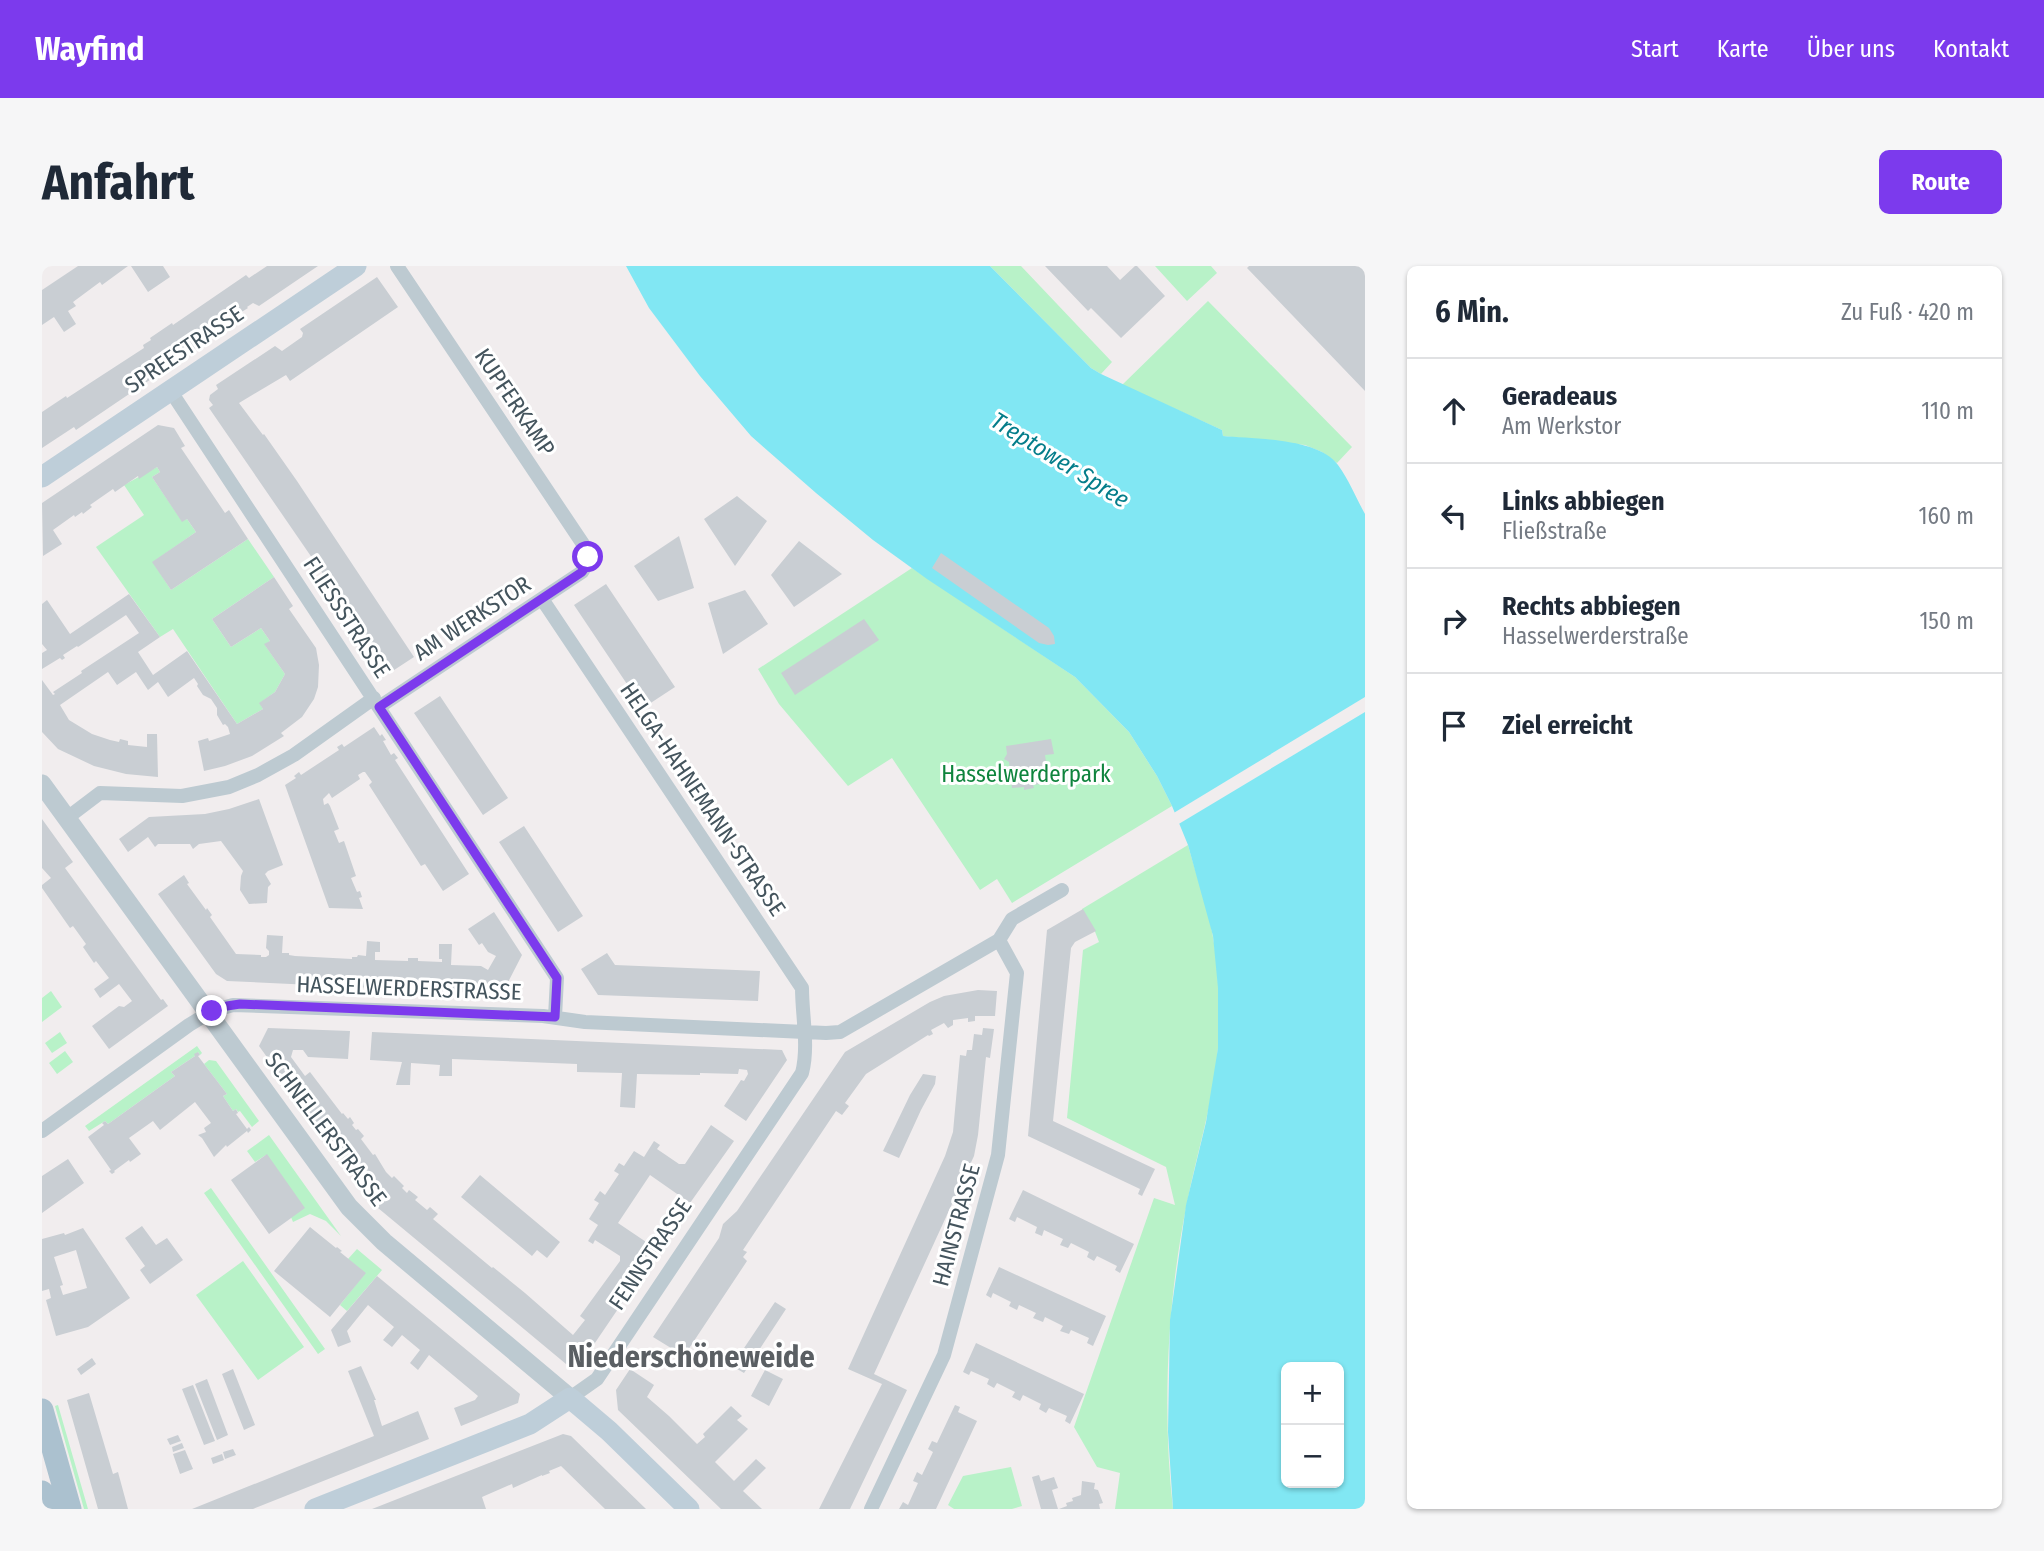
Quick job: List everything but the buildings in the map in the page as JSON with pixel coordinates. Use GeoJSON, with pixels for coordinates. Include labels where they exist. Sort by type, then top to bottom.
{"type":"FeatureCollection","features":[{"type":"Feature","properties":{"kind":"main road","name":"SPREESTRASSE"},"geometry":{"type":"LineString","coordinates":[[42,478],[356,266]]}},
{"type":"Feature","properties":{"kind":"main road","name":"FENNSTRASSE"},"geometry":{"type":"LineString","coordinates":[[315,1509],[530,1424],[570,1398]]}},
{"type":"Feature","properties":{"kind":"main road","name":"SCHNELLERSTRASSE"},"geometry":{"type":"LineString","coordinates":[[570,1398],[689,1509]]}},
{"type":"Feature","properties":{"kind":"main road"},"geometry":{"type":"LineString","coordinates":[[42,1410],[70,1509]]}},
{"type":"Feature","properties":{"kind":"main road"},"geometry":{"type":"LineString","coordinates":[[42,1492],[47,1509]]}},
{"type":"Feature","properties":{"kind":"street","name":"KUPFERKAMP"},"geometry":{"type":"LineString","coordinates":[[397,266],[585,547],[587,565]]}},
{"type":"Feature","properties":{"kind":"street","name":"FLIESSSTRASSE"},"geometry":{"type":"LineString","coordinates":[[170,390],[557,978],[555,1017]]}},
{"type":"Feature","properties":{"kind":"street","name":"AM WERKSTOR"},"geometry":{"type":"LineString","coordinates":[[67,818],[100,793],[182,796],[229,787],[258,775],[542,599],[582,572],[587,565]]}},
{"type":"Feature","properties":{"kind":"street","name":"HELGA-HAHNEMANN-STRASSE"},"geometry":{"type":"LineString","coordinates":[[542,599],[802,988],[804,1032]]}},
{"type":"Feature","properties":{"kind":"street","name":"SCHNELLERSTRASSE"},"geometry":{"type":"LineString","coordinates":[[42,784],[356,1216],[570,1398]]}},
{"type":"Feature","properties":{"kind":"street","name":"HASSELWERDERSTRASSE"},"geometry":{"type":"LineString","coordinates":[[42,1131],[208,1014],[240,1004],[840,1032],[999,940],[1012,919],[1062,890]]}},
{"type":"Feature","properties":{"kind":"street","name":"HAINSTRASSE"},"geometry":{"type":"LineString","coordinates":[[871,1509],[944,1355],[998,1155],[1017,973],[999,940]]}},
{"type":"Feature","properties":{"kind":"street","name":"FENNSTRASSE"},"geometry":{"type":"LineString","coordinates":[[570,1398],[597,1379],[803,1073],[806,1048],[804,1032]]}},
{"type":"Feature","properties":{"kind":"green space"},"geometry":{"type":"Polygon","coordinates":[[[990,266],[1021,266],[1112,362],[1101,374],[1091,368],[990,266]]]}},
{"type":"Feature","properties":{"kind":"green space"},"geometry":{"type":"Polygon","coordinates":[[[1155,266],[1211,266],[1217,273],[1187,301],[1155,266]]]}},
{"type":"Feature","properties":{"kind":"green space"},"geometry":{"type":"Polygon","coordinates":[[[1208,301],[1352,447],[1337,463],[1322,452],[1305,445],[1223,436],[1222,430],[1122,385],[1208,301]]]}},
{"type":"Feature","properties":{"kind":"green space"},"geometry":{"type":"Polygon","coordinates":[[[157,467],[160,472],[152,477],[182,521],[187,519],[196,532],[153,562],[171,590],[248,539],[274,577],[212,619],[231,647],[261,628],[270,641],[265,645],[285,674],[275,692],[260,703],[263,709],[237,724],[173,629],[160,637],[96,547],[144,515],[124,485],[157,467]]]}},
{"type":"Feature","properties":{"kind":"green space","name":"Hasselwerderpark"},"geometry":{"type":"Polygon","coordinates":[[[912,568],[1075,677],[1129,732],[1157,776],[1172,806],[1012,903],[997,879],[980,890],[892,758],[848,786],[779,704],[758,669],[912,568]]]}},
{"type":"Feature","properties":{"kind":"green space"},"geometry":{"type":"Polygon","coordinates":[[[1188,845],[1213,937],[1218,978],[1219,1034],[1213,1087],[1180,1240],[1171,1317],[1167,1395],[1173,1509],[1115,1509],[1120,1473],[1097,1467],[1074,1427],[1154,1198],[1175,1205],[1166,1167],[1067,1118],[1083,950],[1099,942],[1082,909],[1188,845]]]}},
{"type":"Feature","properties":{"kind":"green space"},"geometry":{"type":"Polygon","coordinates":[[[51,991],[62,1007],[42,1022],[42,998],[51,991]]]}},
{"type":"Feature","properties":{"kind":"green space"},"geometry":{"type":"Polygon","coordinates":[[[60,1032],[67,1043],[52,1053],[45,1043],[60,1032]]]}},
{"type":"Feature","properties":{"kind":"green space"},"geometry":{"type":"Polygon","coordinates":[[[197,1046],[202,1053],[200,1055],[198,1052],[171,1072],[175,1076],[108,1124],[105,1121],[89,1131],[85,1126],[197,1046]]]}},
{"type":"Feature","properties":{"kind":"green space"},"geometry":{"type":"Polygon","coordinates":[[[65,1051],[73,1062],[57,1074],[49,1063],[65,1051]]]}},
{"type":"Feature","properties":{"kind":"green space"},"geometry":{"type":"Polygon","coordinates":[[[209,1060],[216,1061],[259,1121],[252,1127],[240,1111],[233,1111],[223,1096],[227,1094],[204,1064],[209,1060]]]}},
{"type":"Feature","properties":{"kind":"green space"},"geometry":{"type":"Polygon","coordinates":[[[269,1135],[341,1236],[326,1221],[310,1214],[293,1222],[266,1155],[255,1162],[247,1151],[269,1135]]]}},
{"type":"Feature","properties":{"kind":"green space"},"geometry":{"type":"Polygon","coordinates":[[[211,1188],[325,1349],[318,1354],[204,1193],[211,1188]]]}},
{"type":"Feature","properties":{"kind":"green space"},"geometry":{"type":"Polygon","coordinates":[[[357,1249],[382,1270],[347,1311],[340,1305],[365,1273],[348,1259],[357,1249]]]}},
{"type":"Feature","properties":{"kind":"green space"},"geometry":{"type":"Polygon","coordinates":[[[243,1261],[304,1347],[258,1380],[196,1295],[243,1261]]]}},
{"type":"Feature","properties":{"kind":"green space"},"geometry":{"type":"Polygon","coordinates":[[[58,1405],[88,1509],[84,1509],[55,1406],[58,1405]]]}},
{"type":"Feature","properties":{"kind":"green space"},"geometry":{"type":"Polygon","coordinates":[[[1011,1467],[1022,1506],[1012,1509],[954,1509],[948,1505],[963,1476],[1011,1467]]]}},
{"type":"Feature","properties":{"kind":"water","name":"Treptower Spree"},"geometry":{"type":"Polygon","coordinates":[[[626,266],[990,266],[1091,368],[1101,374],[1222,430],[1223,436],[1268,439],[1316,450],[1329,456],[1346,477],[1365,514],[1365,1509],[1173,1509],[1168,1432],[1170,1320],[1186,1205],[1206,1122],[1218,1048],[1218,988],[1213,936],[1188,845],[1157,776],[1129,732],[1075,677],[873,540],[751,436],[700,376],[649,308],[626,266]]]}},
{"type":"Feature","properties":{"kind":"pier"},"geometry":{"type":"Polygon","coordinates":[[[1365,697],[1365,712],[1177,825],[1172,814],[1365,697]]]}},
{"type":"Feature","properties":{"kind":"district","name":"Niederschöneweide"},"geometry":{"type":"Point","coordinates":[691,1357]}},
{"type":"Feature","properties":{"kind":"route"},"geometry":{"type":"LineString","coordinates":[[212,1011],[240,1004],[555,1017],[557,978],[379,707],[582,572],[588,557]]}}]}
